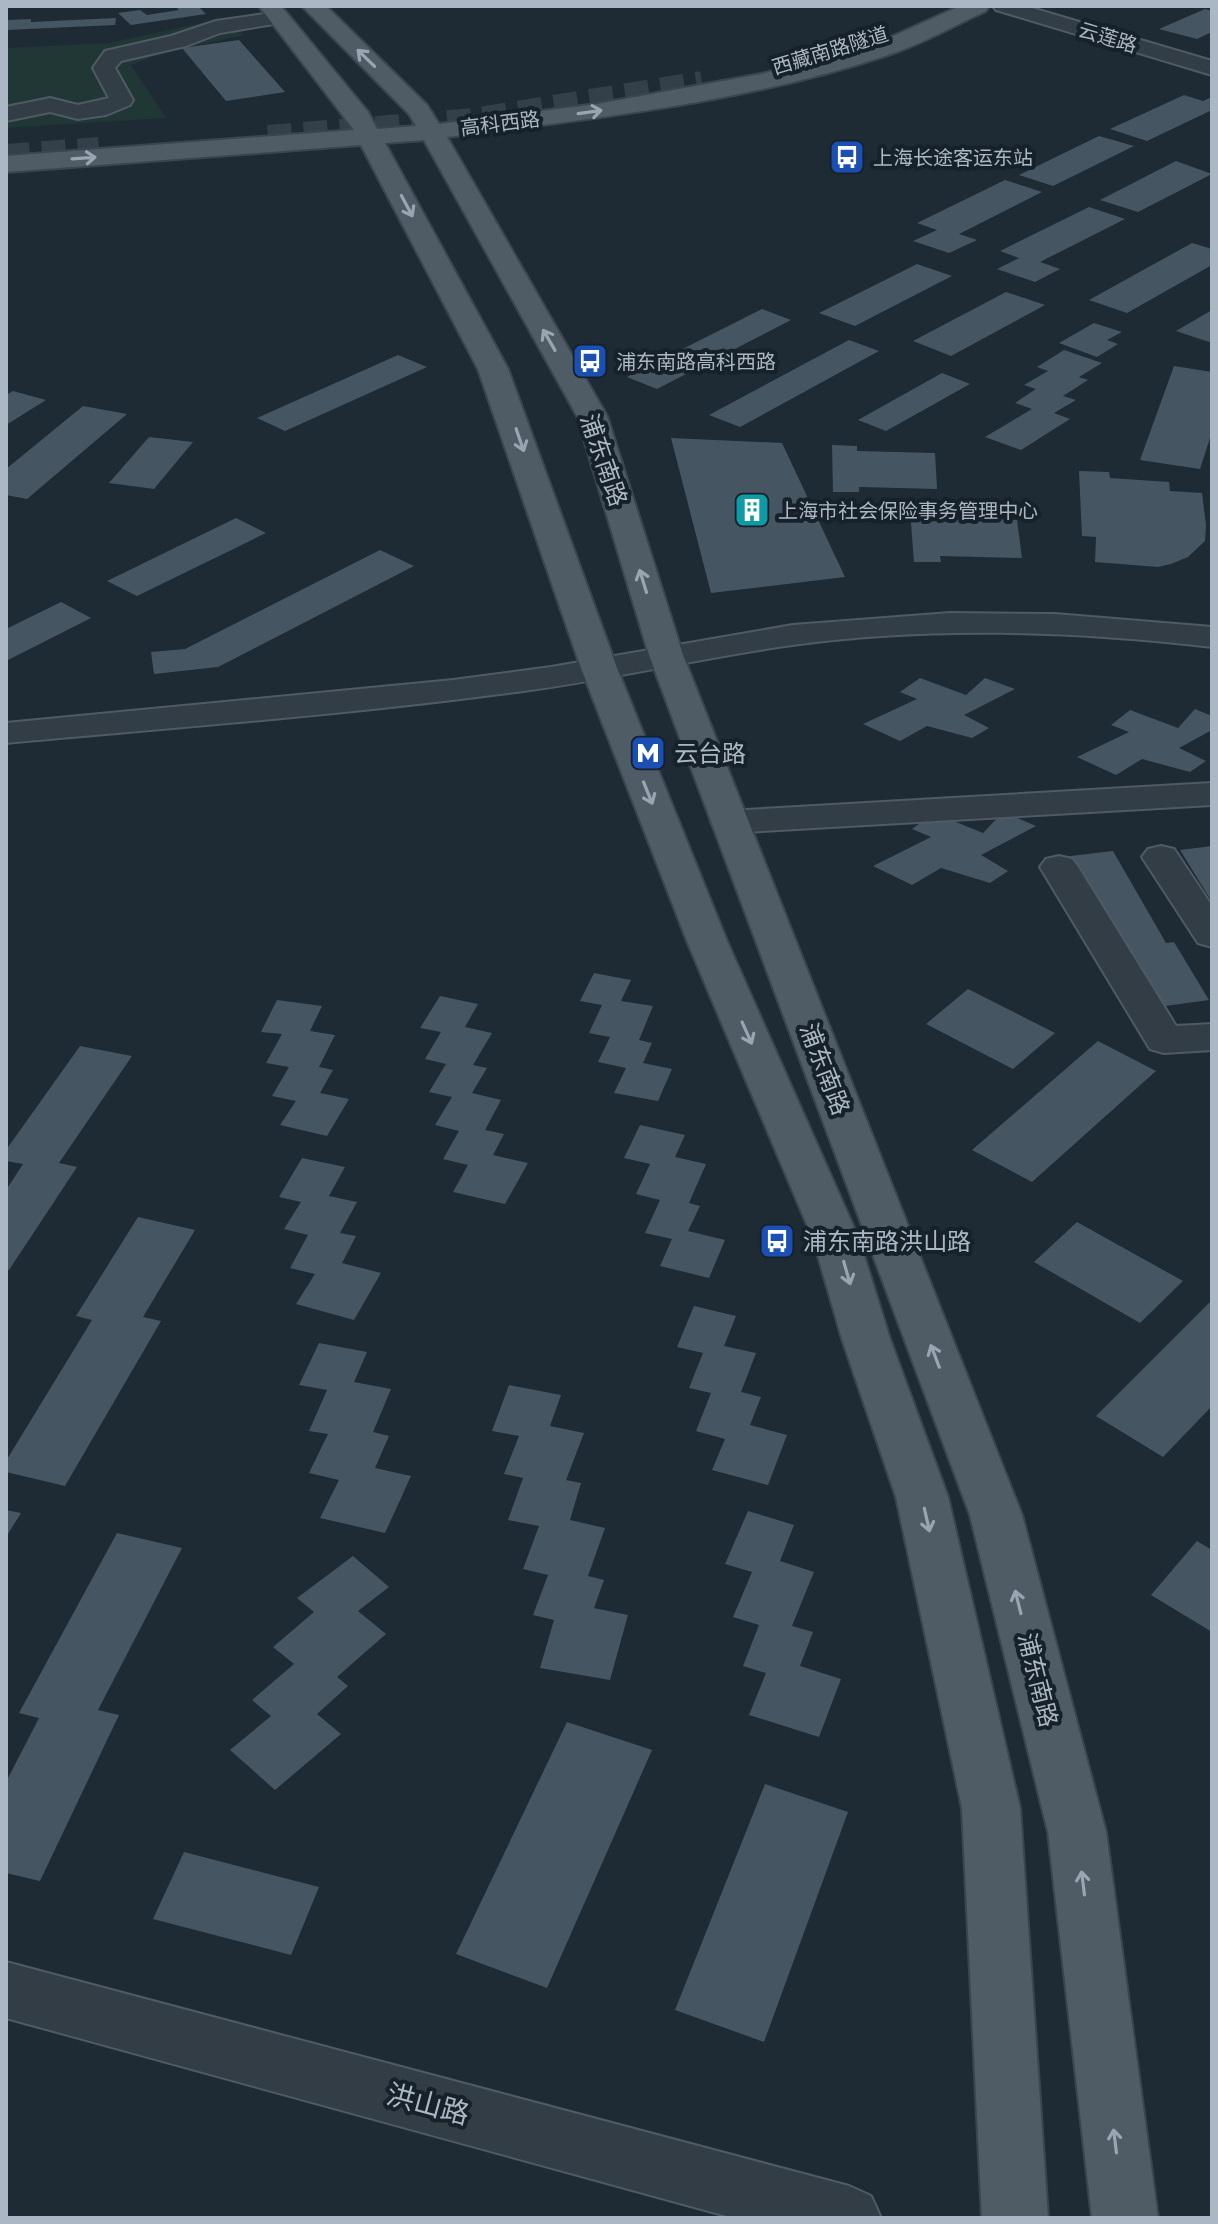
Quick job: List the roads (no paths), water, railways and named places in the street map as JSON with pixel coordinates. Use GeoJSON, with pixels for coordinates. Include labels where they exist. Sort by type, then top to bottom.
{"type":"FeatureCollection","features":[{"type":"Feature","properties":{"kind":"main road","name":"浦东南路"},"geometry":{"type":"LineString","coordinates":[[313,6],[424,121],[592,416],[666,655],[996,1515],[1077,1832],[1125,2218]]}},
{"type":"Feature","properties":{"kind":"main road","name":"高科西路"},"geometry":{"type":"LineString","coordinates":[[424,121],[786,56],[847,39],[927,6]]}},
{"type":"Feature","properties":{"kind":"main road","name":"西藏南路隧道"},"geometry":{"type":"LineString","coordinates":[[702,83],[794,63],[861,44],[956,6]]}},
{"type":"Feature","properties":{"kind":"main road","name":"高科西路"},"geometry":{"type":"LineString","coordinates":[[6,164],[424,121],[597,111],[761,81],[879,51],[978,6]]}},
{"type":"Feature","properties":{"kind":"main road"},"geometry":{"type":"LineString","coordinates":[[274,12],[365,127],[493,369],[599,668],[707,941],[836,1239],[866,1339],[922,1497],[991,1808],[1015,2218]]}},
{"type":"Feature","properties":{"kind":"main road","name":"高科西路"},"geometry":{"type":"LineString","coordinates":[[6,144],[122,134],[365,127]]}},
{"type":"Feature","properties":{"kind":"street","name":"云莲路"},"geometry":{"type":"LineString","coordinates":[[1003,6],[1212,68]]}},
{"type":"Feature","properties":{"kind":"street"},"geometry":{"type":"LineString","coordinates":[[6,114],[50,105],[78,112],[106,108],[122,100],[104,68],[113,56],[178,41],[216,27],[274,12]]}},
{"type":"Feature","properties":{"kind":"street"},"geometry":{"type":"LineString","coordinates":[[6,733],[517,682],[666,655],[836,630],[952,622],[1100,625],[1212,637]]}},
{"type":"Feature","properties":{"kind":"street"},"geometry":{"type":"LineString","coordinates":[[729,822],[1212,794]]}},
{"type":"Feature","properties":{"kind":"street"},"geometry":{"type":"LineString","coordinates":[[1161,857],[1212,935]]}},
{"type":"Feature","properties":{"kind":"street"},"geometry":{"type":"LineString","coordinates":[[1059,867],[1164,1040],[1212,1037]]}},
{"type":"Feature","properties":{"kind":"street","name":"洪山路"},"geometry":{"type":"LineString","coordinates":[[6,1990],[849,2218]]}},
{"type":"Feature","properties":{"kind":"tunnel"},"geometry":{"type":"LineString","coordinates":[[268,137],[473,120],[702,83]]}},
{"type":"Feature","properties":{"kind":"tunnel"},"geometry":{"type":"LineString","coordinates":[[6,156],[99,149]]}},
{"type":"Feature","properties":{"kind":"place","name":"上海长途客运东站"},"geometry":{"type":"Point","coordinates":[847,157]}},
{"type":"Feature","properties":{"kind":"place","name":"浦东南路高科西路"},"geometry":{"type":"Point","coordinates":[590,361]}},
{"type":"Feature","properties":{"kind":"place","name":"上海市社会保险事务管理中心"},"geometry":{"type":"Point","coordinates":[752,510]}},
{"type":"Feature","properties":{"kind":"place","name":"云台路"},"geometry":{"type":"Point","coordinates":[648,753]}},
{"type":"Feature","properties":{"kind":"place","name":"浦东南路洪山路"},"geometry":{"type":"Point","coordinates":[777,1241]}}]}
